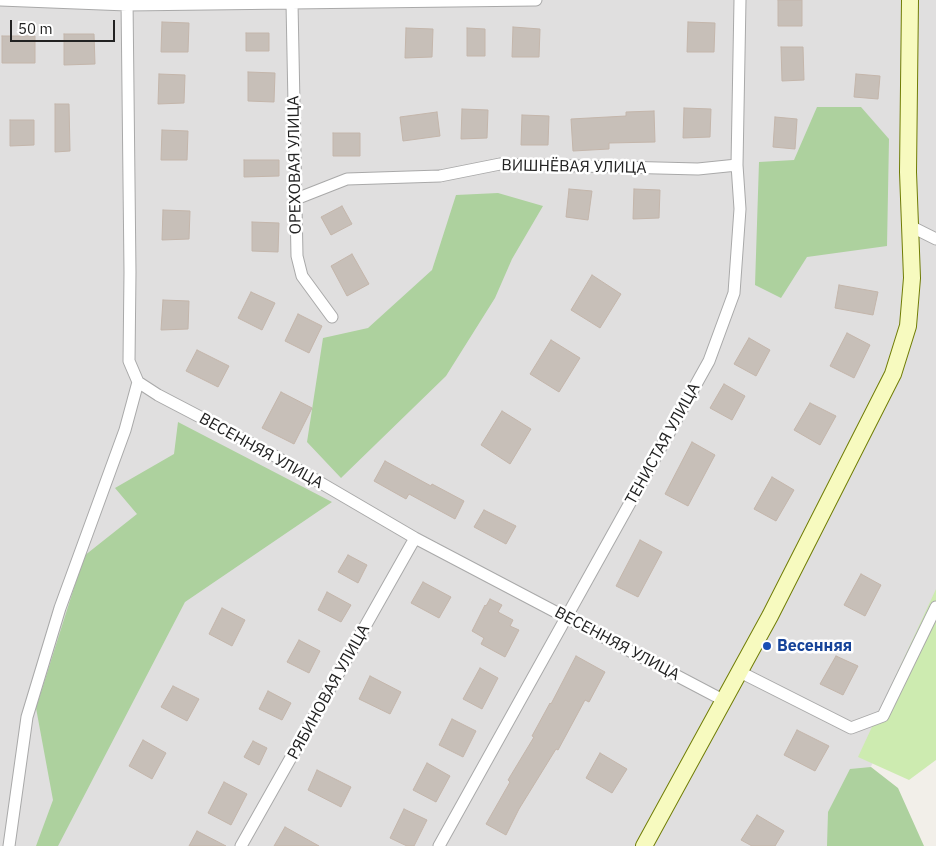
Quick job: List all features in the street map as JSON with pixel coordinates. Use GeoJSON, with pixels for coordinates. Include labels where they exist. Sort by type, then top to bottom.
{"type":"FeatureCollection","features":[{"type":"Feature","properties":{"kind":"street"},"geometry":{"type":"LineString","coordinates":[[0,0],[292,3],[536,0]]}},
{"type":"Feature","properties":{"kind":"street","name":"ТЕНИСТАЯ УЛИЦА"},"geometry":{"type":"LineString","coordinates":[[439,846],[709,361],[734,293],[740,209],[737,165],[740,0]]}},
{"type":"Feature","properties":{"kind":"street"},"geometry":{"type":"LineString","coordinates":[[644,846],[770,616],[893,374],[908,326],[912,278],[908,172],[910,0]]}},
{"type":"Feature","properties":{"kind":"street"},"geometry":{"type":"LineString","coordinates":[[9,846],[27,717],[60,608],[125,430],[138,382],[129,361],[127,2]]}},
{"type":"Feature","properties":{"kind":"street","name":"ОРЕХОВАЯ УЛИЦА"},"geometry":{"type":"LineString","coordinates":[[292,3],[297,256],[302,276],[332,317]]}},
{"type":"Feature","properties":{"kind":"street","name":"ВИШНЁВАЯ УЛИЦА"},"geometry":{"type":"LineString","coordinates":[[296,199],[347,179],[440,176],[500,164],[698,169],[737,165]]}},
{"type":"Feature","properties":{"kind":"street"},"geometry":{"type":"LineString","coordinates":[[910,226],[936,240]]}},
{"type":"Feature","properties":{"kind":"street","name":"ВЕСЕННЯЯ УЛИЦА"},"geometry":{"type":"LineString","coordinates":[[138,382],[158,395],[273,455],[415,538],[723,700]]}},
{"type":"Feature","properties":{"kind":"street","name":"РЯБИНОВАЯ УЛИЦА"},"geometry":{"type":"LineString","coordinates":[[241,846],[415,538]]}},
{"type":"Feature","properties":{"kind":"street"},"geometry":{"type":"LineString","coordinates":[[740,672],[851,728],[883,716],[936,607]]}},
{"type":"Feature","properties":{"kind":"shaded area"},"geometry":{"type":"Polygon","coordinates":[[[0,0],[936,0],[936,640],[830,846],[0,846],[0,0]]]}},
{"type":"Feature","properties":{"kind":"green space"},"geometry":{"type":"Polygon","coordinates":[[[817,107],[861,107],[889,139],[887,246],[807,257],[781,298],[755,285],[759,162],[794,160],[817,107]]]}},
{"type":"Feature","properties":{"kind":"green space"},"geometry":{"type":"Polygon","coordinates":[[[498,193],[543,206],[512,259],[495,298],[446,376],[341,478],[307,442],[323,338],[368,328],[432,270],[456,195],[498,193]]]}},
{"type":"Feature","properties":{"kind":"green space"},"geometry":{"type":"Polygon","coordinates":[[[178,422],[332,502],[185,602],[58,846],[36,846],[53,800],[36,708],[84,556],[137,514],[115,488],[174,454],[178,422]]]}},
{"type":"Feature","properties":{"kind":"green space"},"geometry":{"type":"Polygon","coordinates":[[[936,589],[936,760],[909,780],[858,757],[936,589]]]}},
{"type":"Feature","properties":{"kind":"green space"},"geometry":{"type":"Polygon","coordinates":[[[871,767],[898,788],[924,846],[827,846],[828,812],[850,769],[871,767]]]}},
{"type":"Feature","properties":{"kind":"building"},"geometry":{"type":"Polygon","coordinates":[[[778,0],[802,0],[802,26],[778,26],[778,0]]]}},
{"type":"Feature","properties":{"kind":"building"},"geometry":{"type":"Polygon","coordinates":[[[162,22],[189,23],[188,52],[161,52],[162,22]]]}},
{"type":"Feature","properties":{"kind":"building"},"geometry":{"type":"Polygon","coordinates":[[[688,22],[715,23],[714,52],[687,52],[688,22]]]}},
{"type":"Feature","properties":{"kind":"building"},"geometry":{"type":"Polygon","coordinates":[[[513,27],[540,29],[539,57],[512,57],[513,27]]]}},
{"type":"Feature","properties":{"kind":"building"},"geometry":{"type":"Polygon","coordinates":[[[406,28],[433,29],[432,57],[405,58],[406,28]]]}},
{"type":"Feature","properties":{"kind":"building"},"geometry":{"type":"Polygon","coordinates":[[[467,28],[485,29],[485,56],[467,56],[467,28]]]}},
{"type":"Feature","properties":{"kind":"building"},"geometry":{"type":"Polygon","coordinates":[[[246,33],[269,33],[269,51],[246,51],[246,33]]]}},
{"type":"Feature","properties":{"kind":"building"},"geometry":{"type":"Polygon","coordinates":[[[64,34],[94,34],[95,64],[64,65],[64,34]]]}},
{"type":"Feature","properties":{"kind":"building"},"geometry":{"type":"Polygon","coordinates":[[[2,36],[35,36],[35,63],[2,63],[2,36]]]}},
{"type":"Feature","properties":{"kind":"building"},"geometry":{"type":"Polygon","coordinates":[[[781,47],[803,47],[804,80],[782,81],[781,47]]]}},
{"type":"Feature","properties":{"kind":"building"},"geometry":{"type":"Polygon","coordinates":[[[248,72],[275,73],[274,102],[248,101],[248,72]]]}},
{"type":"Feature","properties":{"kind":"building"},"geometry":{"type":"Polygon","coordinates":[[[159,74],[185,75],[184,103],[158,104],[159,74]]]}},
{"type":"Feature","properties":{"kind":"building"},"geometry":{"type":"Polygon","coordinates":[[[856,74],[880,76],[878,99],[854,97],[856,74]]]}},
{"type":"Feature","properties":{"kind":"building"},"geometry":{"type":"Polygon","coordinates":[[[55,104],[69,104],[70,151],[55,152],[55,104]]]}},
{"type":"Feature","properties":{"kind":"building"},"geometry":{"type":"Polygon","coordinates":[[[684,108],[711,109],[710,137],[683,138],[684,108]]]}},
{"type":"Feature","properties":{"kind":"building"},"geometry":{"type":"Polygon","coordinates":[[[462,109],[488,110],[487,138],[461,139],[462,109]]]}},
{"type":"Feature","properties":{"kind":"building"},"geometry":{"type":"Polygon","coordinates":[[[654,111],[655,142],[609,143],[609,149],[573,151],[571,119],[626,116],[626,112],[654,111]]]}},
{"type":"Feature","properties":{"kind":"building"},"geometry":{"type":"Polygon","coordinates":[[[437,112],[440,136],[403,141],[400,117],[437,112]]]}},
{"type":"Feature","properties":{"kind":"building"},"geometry":{"type":"Polygon","coordinates":[[[522,115],[549,116],[548,145],[521,145],[522,115]]]}},
{"type":"Feature","properties":{"kind":"building"},"geometry":{"type":"Polygon","coordinates":[[[775,117],[797,119],[795,149],[773,147],[775,117]]]}},
{"type":"Feature","properties":{"kind":"building"},"geometry":{"type":"Polygon","coordinates":[[[10,120],[34,120],[34,145],[10,146],[10,120]]]}},
{"type":"Feature","properties":{"kind":"building"},"geometry":{"type":"Polygon","coordinates":[[[162,130],[188,131],[187,160],[161,160],[162,130]]]}},
{"type":"Feature","properties":{"kind":"building"},"geometry":{"type":"Polygon","coordinates":[[[333,133],[360,133],[360,156],[333,156],[333,133]]]}},
{"type":"Feature","properties":{"kind":"building"},"geometry":{"type":"Polygon","coordinates":[[[244,160],[279,160],[279,176],[244,177],[244,160]]]}},
{"type":"Feature","properties":{"kind":"building"},"geometry":{"type":"Polygon","coordinates":[[[569,189],[592,191],[588,220],[566,217],[569,189]]]}},
{"type":"Feature","properties":{"kind":"building"},"geometry":{"type":"Polygon","coordinates":[[[634,189],[660,190],[659,218],[633,219],[634,189]]]}},
{"type":"Feature","properties":{"kind":"building"},"geometry":{"type":"Polygon","coordinates":[[[342,206],[352,224],[331,235],[321,217],[342,206]]]}},
{"type":"Feature","properties":{"kind":"building"},"geometry":{"type":"Polygon","coordinates":[[[163,210],[190,211],[189,239],[162,240],[163,210]]]}},
{"type":"Feature","properties":{"kind":"building"},"geometry":{"type":"Polygon","coordinates":[[[252,222],[279,223],[278,252],[252,251],[252,222]]]}},
{"type":"Feature","properties":{"kind":"building"},"geometry":{"type":"Polygon","coordinates":[[[352,254],[369,284],[347,296],[331,266],[352,254]]]}},
{"type":"Feature","properties":{"kind":"building"},"geometry":{"type":"Polygon","coordinates":[[[592,275],[621,294],[600,328],[571,310],[592,275]]]}},
{"type":"Feature","properties":{"kind":"building"},"geometry":{"type":"Polygon","coordinates":[[[839,285],[878,292],[873,315],[835,308],[839,285]]]}},
{"type":"Feature","properties":{"kind":"building"},"geometry":{"type":"Polygon","coordinates":[[[251,292],[275,303],[262,330],[238,318],[251,292]]]}},
{"type":"Feature","properties":{"kind":"building"},"geometry":{"type":"Polygon","coordinates":[[[163,300],[189,301],[188,329],[161,330],[163,300]]]}},
{"type":"Feature","properties":{"kind":"building"},"geometry":{"type":"Polygon","coordinates":[[[298,314],[322,326],[309,353],[285,341],[298,314]]]}},
{"type":"Feature","properties":{"kind":"building"},"geometry":{"type":"Polygon","coordinates":[[[847,333],[870,345],[854,378],[830,366],[847,333]]]}},
{"type":"Feature","properties":{"kind":"building"},"geometry":{"type":"Polygon","coordinates":[[[749,338],[770,350],[756,376],[734,364],[749,338]]]}},
{"type":"Feature","properties":{"kind":"building"},"geometry":{"type":"Polygon","coordinates":[[[551,340],[580,358],[559,392],[530,374],[551,340]]]}},
{"type":"Feature","properties":{"kind":"building"},"geometry":{"type":"Polygon","coordinates":[[[197,350],[229,366],[218,387],[186,371],[197,350]]]}},
{"type":"Feature","properties":{"kind":"building"},"geometry":{"type":"Polygon","coordinates":[[[724,384],[745,396],[732,420],[710,408],[724,384]]]}},
{"type":"Feature","properties":{"kind":"building"},"geometry":{"type":"Polygon","coordinates":[[[281,392],[312,408],[294,444],[262,428],[281,392]]]}},
{"type":"Feature","properties":{"kind":"building"},"geometry":{"type":"Polygon","coordinates":[[[810,403],[836,416],[820,445],[794,430],[810,403]]]}},
{"type":"Feature","properties":{"kind":"building"},"geometry":{"type":"Polygon","coordinates":[[[502,411],[531,429],[510,464],[481,445],[502,411]]]}},
{"type":"Feature","properties":{"kind":"building"},"geometry":{"type":"Polygon","coordinates":[[[692,442],[715,455],[688,506],[665,494],[692,442]]]}},
{"type":"Feature","properties":{"kind":"building"},"geometry":{"type":"Polygon","coordinates":[[[385,461],[431,486],[432,484],[464,501],[455,519],[409,494],[406,499],[374,481],[385,461]]]}},
{"type":"Feature","properties":{"kind":"building"},"geometry":{"type":"Polygon","coordinates":[[[772,477],[794,490],[776,521],[754,509],[772,477]]]}},
{"type":"Feature","properties":{"kind":"building"},"geometry":{"type":"Polygon","coordinates":[[[484,510],[516,526],[506,544],[474,527],[484,510]]]}},
{"type":"Feature","properties":{"kind":"building"},"geometry":{"type":"Polygon","coordinates":[[[640,540],[662,552],[638,597],[616,586],[640,540]]]}},
{"type":"Feature","properties":{"kind":"building"},"geometry":{"type":"Polygon","coordinates":[[[348,555],[367,565],[358,583],[338,572],[348,555]]]}},
{"type":"Feature","properties":{"kind":"building"},"geometry":{"type":"Polygon","coordinates":[[[861,574],[881,585],[865,616],[844,605],[861,574]]]}},
{"type":"Feature","properties":{"kind":"building"},"geometry":{"type":"Polygon","coordinates":[[[423,582],[451,597],[439,618],[411,603],[423,582]]]}},
{"type":"Feature","properties":{"kind":"building"},"geometry":{"type":"Polygon","coordinates":[[[327,592],[351,605],[341,622],[318,610],[327,592]]]}},
{"type":"Feature","properties":{"kind":"building"},"geometry":{"type":"Polygon","coordinates":[[[490,599],[502,605],[498,612],[513,620],[510,626],[519,630],[505,657],[481,644],[484,638],[472,631],[490,599]]]}},
{"type":"Feature","properties":{"kind":"building"},"geometry":{"type":"Polygon","coordinates":[[[222,608],[245,620],[232,646],[209,634],[222,608]]]}},
{"type":"Feature","properties":{"kind":"building"},"geometry":{"type":"Polygon","coordinates":[[[299,640],[320,651],[309,673],[287,662],[299,640]]]}},
{"type":"Feature","properties":{"kind":"building"},"geometry":{"type":"Polygon","coordinates":[[[576,656],[605,672],[589,702],[585,700],[558,750],[556,749],[519,809],[506,835],[486,824],[576,656]]]}},
{"type":"Feature","properties":{"kind":"building"},"geometry":{"type":"Polygon","coordinates":[[[836,656],[858,666],[843,695],[820,684],[836,656]]]}},
{"type":"Feature","properties":{"kind":"building"},"geometry":{"type":"Polygon","coordinates":[[[480,668],[498,678],[482,709],[463,699],[480,668]]]}},
{"type":"Feature","properties":{"kind":"building"},"geometry":{"type":"Polygon","coordinates":[[[370,676],[401,692],[390,714],[359,699],[370,676]]]}},
{"type":"Feature","properties":{"kind":"building"},"geometry":{"type":"Polygon","coordinates":[[[173,686],[199,699],[187,721],[161,707],[173,686]]]}},
{"type":"Feature","properties":{"kind":"building"},"geometry":{"type":"Polygon","coordinates":[[[268,691],[291,703],[282,720],[259,709],[268,691]]]}},
{"type":"Feature","properties":{"kind":"building"},"geometry":{"type":"Polygon","coordinates":[[[452,719],[476,731],[463,757],[439,745],[452,719]]]}},
{"type":"Feature","properties":{"kind":"building"},"geometry":{"type":"Polygon","coordinates":[[[797,730],[829,746],[815,771],[784,755],[797,730]]]}},
{"type":"Feature","properties":{"kind":"building"},"geometry":{"type":"Polygon","coordinates":[[[143,740],[166,753],[152,779],[129,766],[143,740]]]}},
{"type":"Feature","properties":{"kind":"building"},"geometry":{"type":"Polygon","coordinates":[[[253,741],[267,748],[259,765],[244,757],[253,741]]]}},
{"type":"Feature","properties":{"kind":"building"},"geometry":{"type":"Polygon","coordinates":[[[600,753],[627,769],[612,793],[586,778],[600,753]]]}},
{"type":"Feature","properties":{"kind":"building"},"geometry":{"type":"Polygon","coordinates":[[[427,763],[450,776],[436,802],[413,790],[427,763]]]}},
{"type":"Feature","properties":{"kind":"building"},"geometry":{"type":"Polygon","coordinates":[[[317,770],[351,787],[341,807],[308,790],[317,770]]]}},
{"type":"Feature","properties":{"kind":"building"},"geometry":{"type":"Polygon","coordinates":[[[224,782],[247,794],[231,825],[208,813],[224,782]]]}},
{"type":"Feature","properties":{"kind":"building"},"geometry":{"type":"Polygon","coordinates":[[[404,809],[427,820],[414,846],[407,846],[390,838],[404,809]]]}},
{"type":"Feature","properties":{"kind":"building"},"geometry":{"type":"Polygon","coordinates":[[[757,815],[784,831],[775,846],[752,846],[741,840],[757,815]]]}},
{"type":"Feature","properties":{"kind":"building"},"geometry":{"type":"Polygon","coordinates":[[[285,827],[319,846],[274,846],[285,827]]]}},
{"type":"Feature","properties":{"kind":"building"},"geometry":{"type":"Polygon","coordinates":[[[197,831],[226,846],[189,846],[197,831]]]}},
{"type":"Feature","properties":{"kind":"place","name":"Весенняя"},"geometry":{"type":"Point","coordinates":[767,646]}}]}
